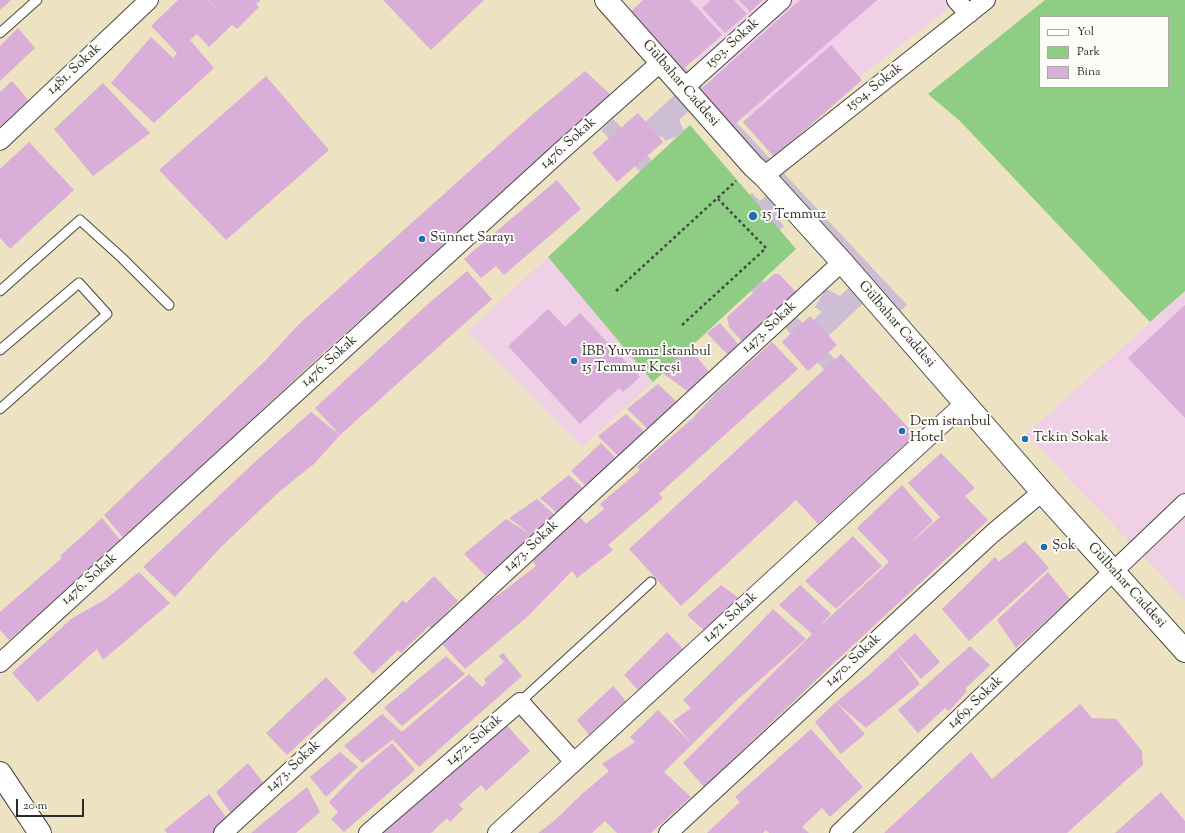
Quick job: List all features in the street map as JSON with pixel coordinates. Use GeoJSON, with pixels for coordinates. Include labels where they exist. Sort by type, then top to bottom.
{"type":"FeatureCollection","features":[{"type":"Feature","properties":{"kind":"main road","name":"Gülbahar Caddesi"},"geometry":{"type":"LineString","coordinates":[[613,3],[661,62],[758,171],[842,262],[1042,492],[1185,651]]}},
{"type":"Feature","properties":{"kind":"main road"},"geometry":{"type":"LineString","coordinates":[[0,773],[40,833]]}},
{"type":"Feature","properties":{"kind":"street","name":"1481. Sokak"},"geometry":{"type":"LineString","coordinates":[[0,141],[149,0]]}},
{"type":"Feature","properties":{"kind":"street","name":"1503. Sokak"},"geometry":{"type":"LineString","coordinates":[[684,88],[782,0]]}},
{"type":"Feature","properties":{"kind":"street"},"geometry":{"type":"LineString","coordinates":[[956,0],[969,14]]}},
{"type":"Feature","properties":{"kind":"street","name":"1504. Sokak"},"geometry":{"type":"LineString","coordinates":[[758,171],[986,0]]}},
{"type":"Feature","properties":{"kind":"street","name":"1476. Sokak"},"geometry":{"type":"LineString","coordinates":[[0,663],[561,151],[661,62]]}},
{"type":"Feature","properties":{"kind":"street","name":"1473. Sokak"},"geometry":{"type":"LineString","coordinates":[[223,833],[842,262]]}},
{"type":"Feature","properties":{"kind":"street","name":"1471. Sokak"},"geometry":{"type":"LineString","coordinates":[[497,833],[965,403]]}},
{"type":"Feature","properties":{"kind":"street","name":"1470. Sokak"},"geometry":{"type":"LineString","coordinates":[[668,833],[993,533],[1042,492]]}},
{"type":"Feature","properties":{"kind":"street","name":"1469. Sokak"},"geometry":{"type":"LineString","coordinates":[[839,833],[1185,503]]}},
{"type":"Feature","properties":{"kind":"street"},"geometry":{"type":"LineString","coordinates":[[520,702],[574,762]]}},
{"type":"Feature","properties":{"kind":"street","name":"1472. Sokak"},"geometry":{"type":"LineString","coordinates":[[368,833],[520,702]]}},
{"type":"Feature","properties":{"kind":"lane"},"geometry":{"type":"LineString","coordinates":[[0,34],[37,0]]}},
{"type":"Feature","properties":{"kind":"lane"},"geometry":{"type":"LineString","coordinates":[[0,291],[80,220],[122,258],[168,305]]}},
{"type":"Feature","properties":{"kind":"lane"},"geometry":{"type":"LineString","coordinates":[[0,350],[79,283],[107,314],[0,409]]}},
{"type":"Feature","properties":{"kind":"lane"},"geometry":{"type":"LineString","coordinates":[[520,702],[651,582]]}},
{"type":"Feature","properties":{"kind":"path"},"geometry":{"type":"LineString","coordinates":[[616,291],[718,198],[758,171]]}},
{"type":"Feature","properties":{"kind":"path"},"geometry":{"type":"LineString","coordinates":[[682,326],[766,248],[718,198]]}},
{"type":"Feature","properties":{"kind":"shaded area"},"geometry":{"type":"Polygon","coordinates":[[[643,0],[959,0],[773,144],[643,0]]]}},
{"type":"Feature","properties":{"kind":"shaded area"},"geometry":{"type":"Polygon","coordinates":[[[677,59],[907,305],[894,317],[873,294],[820,344],[841,365],[830,376],[601,130],[613,119],[630,136],[682,88],[677,59]],[[697,104],[679,120],[685,133],[665,141],[662,136],[644,152],[722,236],[737,206],[752,193],[760,201],[774,189],[697,104]],[[790,204],[776,217],[784,226],[767,242],[737,253],[806,327],[822,312],[815,307],[826,289],[840,296],[858,279],[790,204]]]}},
{"type":"Feature","properties":{"kind":"shaded area"},"geometry":{"type":"Polygon","coordinates":[[[548,257],[653,382],[582,447],[467,332],[548,257]]]}},
{"type":"Feature","properties":{"kind":"shaded area"},"geometry":{"type":"Polygon","coordinates":[[[1185,291],[1185,600],[1026,434],[1185,291]]]}},
{"type":"Feature","properties":{"kind":"green space"},"geometry":{"type":"Polygon","coordinates":[[[1045,0],[1185,0],[1185,291],[1150,322],[960,121],[928,94],[1045,0]]]}},
{"type":"Feature","properties":{"kind":"green space"},"geometry":{"type":"Polygon","coordinates":[[[690,125],[796,249],[653,382],[548,257],[690,125]]]}},
{"type":"Feature","properties":{"kind":"building"},"geometry":{"type":"Polygon","coordinates":[[[0,0],[11,0],[0,10],[0,0]]]}},
{"type":"Feature","properties":{"kind":"building"},"geometry":{"type":"Polygon","coordinates":[[[178,0],[208,0],[220,12],[209,0],[261,0],[256,4],[259,7],[237,29],[232,25],[209,47],[197,34],[190,40],[214,68],[154,123],[111,83],[151,37],[173,58],[177,53],[151,26],[178,0]]]}},
{"type":"Feature","properties":{"kind":"building"},"geometry":{"type":"Polygon","coordinates":[[[383,0],[484,0],[431,50],[383,0]]]}},
{"type":"Feature","properties":{"kind":"building"},"geometry":{"type":"Polygon","coordinates":[[[643,0],[690,0],[722,35],[681,71],[629,13],[643,0]]]}},
{"type":"Feature","properties":{"kind":"building"},"geometry":{"type":"Polygon","coordinates":[[[711,0],[734,0],[747,14],[725,33],[702,8],[711,0]]]}},
{"type":"Feature","properties":{"kind":"building"},"geometry":{"type":"Polygon","coordinates":[[[739,0],[763,0],[750,12],[739,0]]]}},
{"type":"Feature","properties":{"kind":"building"},"geometry":{"type":"Polygon","coordinates":[[[800,0],[877,0],[734,125],[699,91],[800,0]]]}},
{"type":"Feature","properties":{"kind":"building"},"geometry":{"type":"Polygon","coordinates":[[[18,28],[35,48],[0,81],[0,46],[18,28]]]}},
{"type":"Feature","properties":{"kind":"building"},"geometry":{"type":"Polygon","coordinates":[[[831,45],[862,80],[774,157],[743,122],[831,45]]]}},
{"type":"Feature","properties":{"kind":"building"},"geometry":{"type":"Polygon","coordinates":[[[585,71],[612,96],[479,212],[323,353],[167,497],[125,540],[104,515],[266,360],[298,325],[532,115],[585,71]]]}},
{"type":"Feature","properties":{"kind":"building"},"geometry":{"type":"Polygon","coordinates":[[[266,76],[329,150],[226,240],[159,170],[266,76]]]}},
{"type":"Feature","properties":{"kind":"building"},"geometry":{"type":"Polygon","coordinates":[[[12,81],[32,104],[0,129],[0,92],[12,81]]]}},
{"type":"Feature","properties":{"kind":"building"},"geometry":{"type":"Polygon","coordinates":[[[103,83],[150,133],[93,176],[54,129],[103,83]]]}},
{"type":"Feature","properties":{"kind":"building"},"geometry":{"type":"Polygon","coordinates":[[[638,113],[663,142],[617,182],[592,153],[638,113]]]}},
{"type":"Feature","properties":{"kind":"building"},"geometry":{"type":"Polygon","coordinates":[[[29,142],[74,190],[10,249],[0,238],[0,169],[29,142]]]}},
{"type":"Feature","properties":{"kind":"building"},"geometry":{"type":"Polygon","coordinates":[[[557,180],[581,209],[504,275],[496,266],[481,278],[464,259],[557,180]]]}},
{"type":"Feature","properties":{"kind":"building"},"geometry":{"type":"Polygon","coordinates":[[[467,271],[492,299],[340,435],[315,408],[428,304],[467,271]]]}},
{"type":"Feature","properties":{"kind":"building"},"geometry":{"type":"Polygon","coordinates":[[[774,274],[779,274],[797,293],[743,342],[729,327],[727,317],[774,274]]]}},
{"type":"Feature","properties":{"kind":"building"},"geometry":{"type":"Polygon","coordinates":[[[1185,305],[1185,418],[1128,358],[1185,305]]]}},
{"type":"Feature","properties":{"kind":"building","name":"İBB Yuvamız İstanbul 15 Temmuz Kreşi"},"geometry":{"type":"Polygon","coordinates":[[[548,309],[565,327],[580,313],[640,377],[623,392],[619,388],[580,424],[508,346],[548,309]]]}},
{"type":"Feature","properties":{"kind":"building"},"geometry":{"type":"Polygon","coordinates":[[[810,316],[837,345],[808,371],[782,342],[810,316]]]}},
{"type":"Feature","properties":{"kind":"building"},"geometry":{"type":"Polygon","coordinates":[[[720,323],[739,345],[728,355],[707,333],[720,323]]]}},
{"type":"Feature","properties":{"kind":"building"},"geometry":{"type":"Polygon","coordinates":[[[772,342],[798,369],[659,494],[663,498],[608,545],[613,550],[577,578],[572,571],[527,617],[465,669],[442,644],[472,613],[536,566],[531,559],[580,517],[586,524],[604,509],[600,504],[640,470],[637,467],[693,418],[716,393],[772,342]]]}},
{"type":"Feature","properties":{"kind":"building"},"geometry":{"type":"Polygon","coordinates":[[[690,349],[711,374],[687,391],[660,371],[690,349]]]}},
{"type":"Feature","properties":{"kind":"building"},"geometry":{"type":"Polygon","coordinates":[[[841,354],[915,435],[818,524],[796,500],[681,606],[629,549],[841,354]]]}},
{"type":"Feature","properties":{"kind":"building"},"geometry":{"type":"Polygon","coordinates":[[[658,384],[680,405],[649,430],[627,409],[658,384]]]}},
{"type":"Feature","properties":{"kind":"building"},"geometry":{"type":"Polygon","coordinates":[[[311,412],[340,435],[315,463],[279,492],[222,546],[175,597],[143,567],[255,462],[311,412]]]}},
{"type":"Feature","properties":{"kind":"building"},"geometry":{"type":"Polygon","coordinates":[[[626,414],[647,434],[619,457],[598,436],[626,414]]]}},
{"type":"Feature","properties":{"kind":"building"},"geometry":{"type":"Polygon","coordinates":[[[601,443],[619,461],[590,490],[571,471],[601,443]]]}},
{"type":"Feature","properties":{"kind":"building"},"geometry":{"type":"Polygon","coordinates":[[[941,453],[975,488],[965,496],[988,520],[836,661],[704,787],[683,763],[812,634],[779,605],[800,585],[831,614],[818,628],[889,562],[857,528],[902,485],[933,521],[905,548],[940,517],[908,483],[941,453]]]}},
{"type":"Feature","properties":{"kind":"building"},"geometry":{"type":"Polygon","coordinates":[[[569,475],[587,492],[559,515],[540,498],[569,475]]]}},
{"type":"Feature","properties":{"kind":"building"},"geometry":{"type":"Polygon","coordinates":[[[537,499],[558,518],[486,576],[464,554],[506,519],[531,535],[509,518],[537,499]]]}},
{"type":"Feature","properties":{"kind":"building"},"geometry":{"type":"Polygon","coordinates":[[[102,518],[122,542],[9,640],[0,630],[0,612],[62,558],[60,556],[102,518]]]}},
{"type":"Feature","properties":{"kind":"building"},"geometry":{"type":"Polygon","coordinates":[[[853,536],[882,566],[836,609],[805,581],[853,536]]]}},
{"type":"Feature","properties":{"kind":"building"},"geometry":{"type":"Polygon","coordinates":[[[1025,541],[1049,568],[969,641],[942,609],[995,557],[999,562],[1025,541]]]}},
{"type":"Feature","properties":{"kind":"building"},"geometry":{"type":"Polygon","coordinates":[[[139,572],[170,603],[103,660],[97,649],[38,702],[12,673],[71,619],[106,599],[139,572]]]}},
{"type":"Feature","properties":{"kind":"building"},"geometry":{"type":"Polygon","coordinates":[[[1048,572],[1070,599],[1016,648],[997,620],[1048,572]]]}},
{"type":"Feature","properties":{"kind":"building"},"geometry":{"type":"Polygon","coordinates":[[[434,576],[458,601],[431,628],[429,626],[401,653],[398,650],[373,674],[353,653],[403,600],[406,603],[434,576]]]}},
{"type":"Feature","properties":{"kind":"building"},"geometry":{"type":"Polygon","coordinates":[[[721,585],[743,601],[706,632],[687,615],[721,585]]]}},
{"type":"Feature","properties":{"kind":"building"},"geometry":{"type":"Polygon","coordinates":[[[773,609],[806,639],[736,701],[664,772],[691,797],[651,833],[617,833],[605,821],[592,833],[538,833],[554,821],[609,771],[602,764],[635,742],[630,737],[658,710],[691,743],[673,721],[691,708],[683,700],[773,609]]]}},
{"type":"Feature","properties":{"kind":"building"},"geometry":{"type":"Polygon","coordinates":[[[667,632],[684,650],[638,690],[624,675],[667,632]]]}},
{"type":"Feature","properties":{"kind":"building"},"geometry":{"type":"Polygon","coordinates":[[[915,633],[940,662],[921,679],[896,652],[920,684],[866,728],[836,702],[869,675],[915,633]]]}},
{"type":"Feature","properties":{"kind":"building"},"geometry":{"type":"Polygon","coordinates":[[[970,646],[990,665],[965,689],[967,691],[949,711],[945,708],[918,733],[898,710],[970,646]]]}},
{"type":"Feature","properties":{"kind":"building"},"geometry":{"type":"Polygon","coordinates":[[[503,653],[522,676],[419,767],[393,740],[399,735],[362,763],[344,746],[382,714],[402,732],[469,674],[482,687],[486,683],[484,679],[504,662],[499,656],[503,653]]]}},
{"type":"Feature","properties":{"kind":"building"},"geometry":{"type":"Polygon","coordinates":[[[446,656],[465,674],[402,726],[384,708],[446,656]]]}},
{"type":"Feature","properties":{"kind":"building"},"geometry":{"type":"Polygon","coordinates":[[[326,677],[347,699],[287,755],[266,733],[326,677]]]}},
{"type":"Feature","properties":{"kind":"building"},"geometry":{"type":"Polygon","coordinates":[[[613,686],[626,701],[589,735],[577,720],[613,686]]]}},
{"type":"Feature","properties":{"kind":"building"},"geometry":{"type":"Polygon","coordinates":[[[836,702],[865,734],[841,754],[815,722],[836,702]]]}},
{"type":"Feature","properties":{"kind":"building"},"geometry":{"type":"Polygon","coordinates":[[[1080,704],[1092,718],[1116,719],[1142,751],[1143,765],[1067,833],[884,833],[971,752],[992,779],[1080,704]]]}},
{"type":"Feature","properties":{"kind":"building"},"geometry":{"type":"Polygon","coordinates":[[[503,721],[530,751],[486,791],[481,785],[459,805],[463,809],[450,822],[447,818],[431,833],[383,833],[503,721]]]}},
{"type":"Feature","properties":{"kind":"building"},"geometry":{"type":"Polygon","coordinates":[[[811,729],[863,787],[830,817],[822,808],[802,827],[809,833],[769,833],[766,830],[763,833],[707,833],[740,802],[735,797],[811,729]]]}},
{"type":"Feature","properties":{"kind":"building"},"geometry":{"type":"Polygon","coordinates":[[[392,743],[415,770],[344,832],[331,819],[338,812],[329,802],[358,772],[392,743]]]}},
{"type":"Feature","properties":{"kind":"building"},"geometry":{"type":"Polygon","coordinates":[[[340,752],[358,767],[326,797],[310,777],[340,752]]]}},
{"type":"Feature","properties":{"kind":"building"},"geometry":{"type":"Polygon","coordinates":[[[248,763],[265,785],[232,815],[216,792],[248,763]]]}},
{"type":"Feature","properties":{"kind":"building"},"geometry":{"type":"Polygon","coordinates":[[[307,787],[320,812],[296,833],[251,833],[307,787]]]}},
{"type":"Feature","properties":{"kind":"building"},"geometry":{"type":"Polygon","coordinates":[[[1161,792],[1185,821],[1185,833],[1115,833],[1161,792]]]}},
{"type":"Feature","properties":{"kind":"building"},"geometry":{"type":"Polygon","coordinates":[[[209,794],[229,821],[214,833],[167,833],[164,830],[209,794]]]}},
{"type":"Feature","properties":{"kind":"place","name":"15 Temmuz"},"geometry":{"type":"Point","coordinates":[753,216]}},
{"type":"Feature","properties":{"kind":"place","name":"Sünnet Sarayı"},"geometry":{"type":"Point","coordinates":[422,239]}},
{"type":"Feature","properties":{"kind":"place","name":"İBB Yuvamız İstanbul 15 Temmuz Kreşi"},"geometry":{"type":"Point","coordinates":[574,361]}},
{"type":"Feature","properties":{"kind":"place","name":"Dem istanbul Hotel"},"geometry":{"type":"Point","coordinates":[902,431]}},
{"type":"Feature","properties":{"kind":"place","name":"Tekin Sokak"},"geometry":{"type":"Point","coordinates":[1025,439]}},
{"type":"Feature","properties":{"kind":"place","name":"Şok"},"geometry":{"type":"Point","coordinates":[1044,547]}}]}
